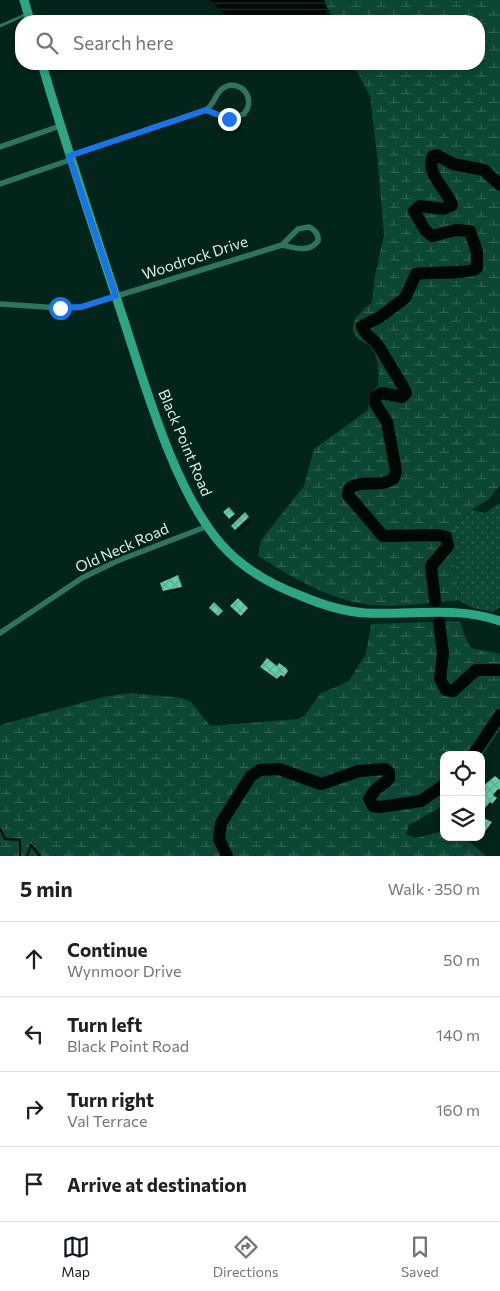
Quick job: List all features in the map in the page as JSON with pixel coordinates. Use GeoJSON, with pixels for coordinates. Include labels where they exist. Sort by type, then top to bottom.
{"type":"FeatureCollection","features":[{"type":"Feature","properties":{"kind":"main road"},"geometry":{"type":"LineString","coordinates":[[24,0],[28,15]]}},
{"type":"Feature","properties":{"kind":"main road","name":"Black Point Road"},"geometry":{"type":"LineString","coordinates":[[44,70],[70,158],[164,437],[194,503],[208,526],[236,559],[253,572],[294,593],[328,605],[366,613],[455,612],[500,621]]}},
{"type":"Feature","properties":{"kind":"street"},"geometry":{"type":"LineString","coordinates":[[0,184],[206,110],[213,104],[219,90],[228,86],[240,87],[248,96],[246,112],[236,119],[226,118],[206,110]]}},
{"type":"Feature","properties":{"kind":"street"},"geometry":{"type":"LineString","coordinates":[[0,146],[60,126]]}},
{"type":"Feature","properties":{"kind":"street","name":"Woodrock Drive"},"geometry":{"type":"LineString","coordinates":[[0,304],[69,309],[81,307],[282,245],[309,248],[316,243],[317,235],[312,229],[302,228],[294,232],[282,245]]}},
{"type":"Feature","properties":{"kind":"street","name":"Old Neck Road"},"geometry":{"type":"LineString","coordinates":[[0,633],[82,578],[128,557],[208,526]]}},
{"type":"Feature","properties":{"kind":"lane"},"geometry":{"type":"LineString","coordinates":[[0,26],[15,21]]}},
{"type":"Feature","properties":{"kind":"green space"},"geometry":{"type":"Polygon","coordinates":[[[324,0],[500,0],[500,485],[490,498],[472,510],[457,525],[454,550],[458,600],[391,606],[355,602],[311,586],[258,556],[261,540],[304,486],[314,449],[368,410],[369,395],[378,385],[377,359],[373,350],[355,335],[353,329],[353,324],[359,314],[372,302],[375,276],[384,235],[370,96],[356,70],[485,70],[485,15],[331,15],[324,0]]]}},
{"type":"Feature","properties":{"kind":"green space"},"geometry":{"type":"Polygon","coordinates":[[[500,503],[500,607],[493,612],[473,608],[458,600],[454,550],[457,525],[472,510],[485,513],[500,503]]]}},
{"type":"Feature","properties":{"kind":"green space"},"geometry":{"type":"Polygon","coordinates":[[[460,621],[469,645],[472,648],[500,654],[500,729],[485,752],[440,751],[440,807],[409,825],[406,834],[415,838],[440,832],[440,841],[469,841],[486,856],[0,856],[0,725],[103,697],[131,693],[182,698],[191,702],[210,726],[298,719],[305,715],[320,694],[349,681],[366,654],[371,624],[460,621]]]}},
{"type":"Feature","properties":{"kind":"shaded area"},"geometry":{"type":"Polygon","coordinates":[[[209,0],[324,0],[327,10],[325,15],[226,15],[209,0]]]}},
{"type":"Feature","properties":{"kind":"building"},"geometry":{"type":"Polygon","coordinates":[[[229,507],[235,514],[229,519],[223,512],[229,507]]]}},
{"type":"Feature","properties":{"kind":"building"},"geometry":{"type":"Polygon","coordinates":[[[245,512],[249,517],[235,530],[231,526],[245,512]]]}},
{"type":"Feature","properties":{"kind":"building"},"geometry":{"type":"Polygon","coordinates":[[[178,575],[182,587],[163,591],[160,583],[178,575]]]}},
{"type":"Feature","properties":{"kind":"building"},"geometry":{"type":"Polygon","coordinates":[[[238,598],[248,608],[241,616],[230,606],[238,598]]]}},
{"type":"Feature","properties":{"kind":"building"},"geometry":{"type":"Polygon","coordinates":[[[214,602],[223,611],[218,616],[209,608],[214,602]]]}},
{"type":"Feature","properties":{"kind":"building"},"geometry":{"type":"Polygon","coordinates":[[[267,658],[277,666],[279,663],[286,668],[288,671],[284,677],[281,675],[277,679],[260,667],[267,658]]]}},
{"type":"Feature","properties":{"kind":"building"},"geometry":{"type":"Polygon","coordinates":[[[495,776],[500,780],[500,790],[498,789],[493,795],[497,798],[485,808],[486,789],[485,784],[495,776]]]}},
{"type":"Feature","properties":{"kind":"building"},"geometry":{"type":"Polygon","coordinates":[[[485,819],[492,822],[485,832],[485,819]]]}},
{"type":"Feature","properties":{"kind":"waterway"},"geometry":{"type":"LineString","coordinates":[[435,601],[431,566],[448,546],[446,537],[437,535],[383,536],[348,495],[349,489],[359,484],[383,483],[394,478],[396,471],[387,422],[375,403],[375,397],[382,393],[402,397],[406,393],[377,344],[366,334],[362,326],[380,317],[405,298],[416,274],[467,271],[477,268],[477,252],[470,231],[456,230],[432,236],[425,230],[414,211],[420,206],[443,209],[452,205],[434,175],[431,163],[433,156],[437,155],[453,164],[484,170],[500,185]]}},
{"type":"Feature","properties":{"kind":"waterway"},"geometry":{"type":"LineString","coordinates":[[439,622],[443,654],[440,679],[446,690],[453,691],[476,670],[500,670]]}},
{"type":"Feature","properties":{"kind":"waterway"},"geometry":{"type":"LineString","coordinates":[[476,751],[500,715]]}},
{"type":"Feature","properties":{"kind":"waterway"},"geometry":{"type":"LineString","coordinates":[[227,856],[219,839],[221,823],[251,776],[260,770],[279,769],[321,784],[359,771],[385,769],[389,772],[389,779],[375,790],[369,799],[373,806],[379,807],[421,801],[440,788]]}},
{"type":"Feature","properties":{"kind":"waterway"},"geometry":{"type":"LineString","coordinates":[[0,829],[5,839],[20,840],[20,856]]}},
{"type":"Feature","properties":{"kind":"waterway"},"geometry":{"type":"LineString","coordinates":[[27,856],[31,845],[40,856]]}},
{"type":"Feature","properties":{"kind":"route"},"geometry":{"type":"LineString","coordinates":[[60,308],[81,307],[116,296],[69,156],[206,110],[229,119]]}}]}
